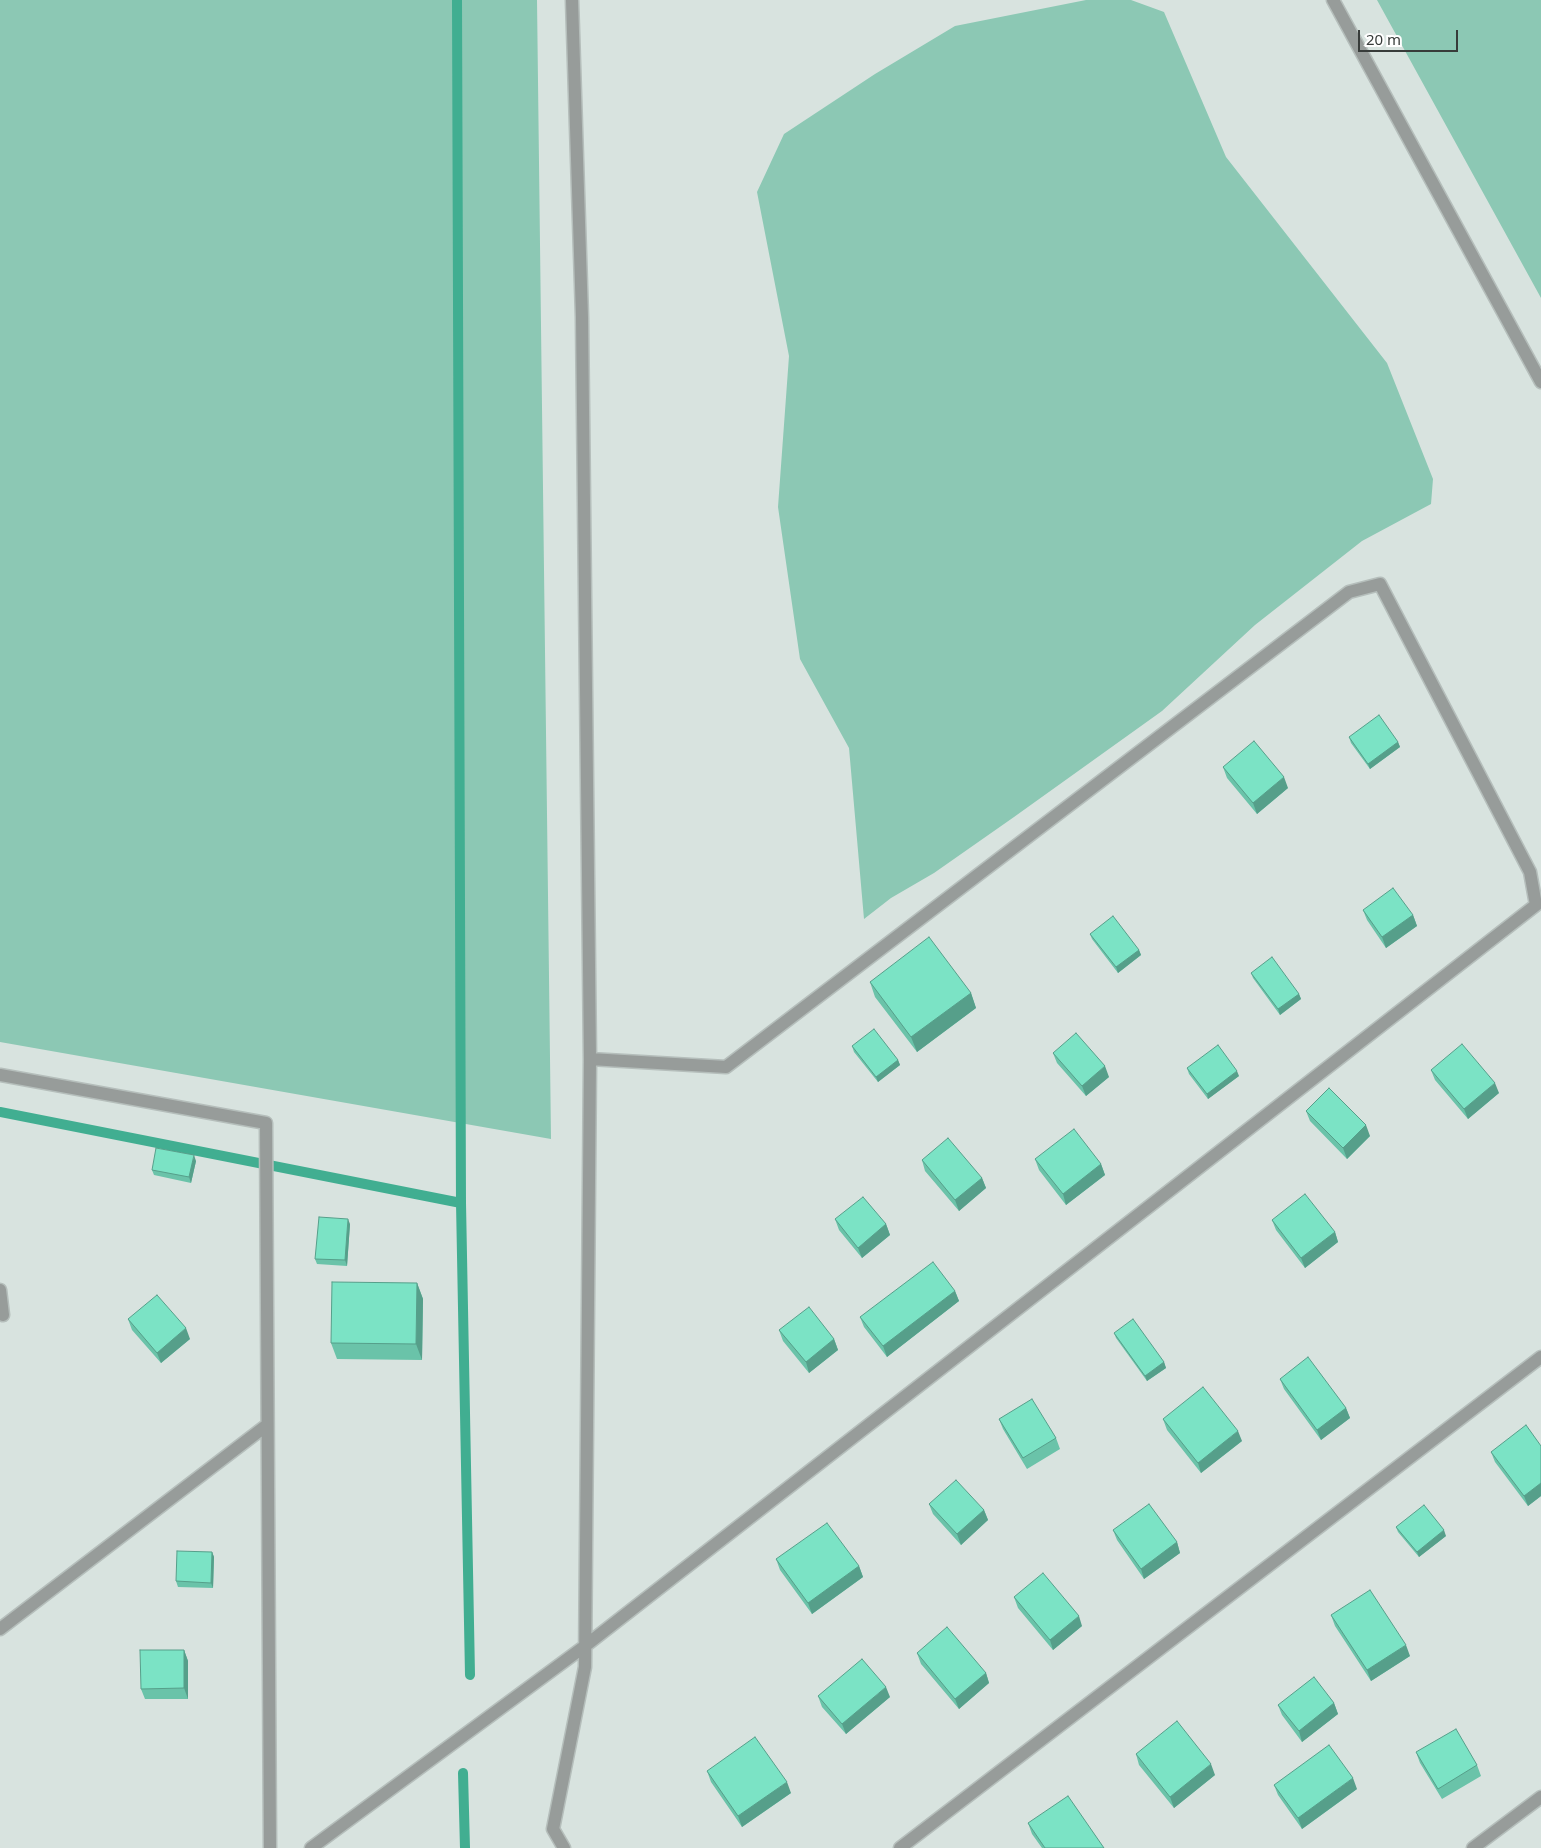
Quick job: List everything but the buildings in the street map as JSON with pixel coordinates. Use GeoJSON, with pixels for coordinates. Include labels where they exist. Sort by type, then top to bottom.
{"type":"FeatureCollection","features":[{"type":"Feature","properties":{"kind":"street"},"geometry":{"type":"LineString","coordinates":[[564,1848],[553,1829],[585,1667],[590,1059],[582,317],[572,0]]}},
{"type":"Feature","properties":{"kind":"street"},"geometry":{"type":"LineString","coordinates":[[1333,0],[1541,382]]}},
{"type":"Feature","properties":{"kind":"street"},"geometry":{"type":"LineString","coordinates":[[311,1848],[585,1646],[1536,905],[1530,872],[1380,584],[1349,592],[726,1067],[590,1059]]}},
{"type":"Feature","properties":{"kind":"street"},"geometry":{"type":"LineString","coordinates":[[0,1075],[266,1122],[270,1848]]}},
{"type":"Feature","properties":{"kind":"street"},"geometry":{"type":"LineString","coordinates":[[0,1290],[3,1315]]}},
{"type":"Feature","properties":{"kind":"street"},"geometry":{"type":"LineString","coordinates":[[900,1848],[1541,1357]]}},
{"type":"Feature","properties":{"kind":"street"},"geometry":{"type":"LineString","coordinates":[[0,1629],[267,1424]]}},
{"type":"Feature","properties":{"kind":"street"},"geometry":{"type":"LineString","coordinates":[[1473,1848],[1541,1796]]}},
{"type":"Feature","properties":{"kind":"green space"},"geometry":{"type":"Polygon","coordinates":[[[0,0],[537,0],[551,1139],[0,1042],[0,0]]]}},
{"type":"Feature","properties":{"kind":"green space"},"geometry":{"type":"Polygon","coordinates":[[[1086,0],[1131,0],[1164,12],[1226,157],[1387,363],[1433,479],[1431,504],[1362,541],[1255,625],[1162,711],[934,873],[891,898],[864,919],[849,748],[800,659],[778,507],[789,356],[757,192],[784,134],[875,74],[955,26],[1086,0]]]}},
{"type":"Feature","properties":{"kind":"green space"},"geometry":{"type":"Polygon","coordinates":[[[1377,0],[1541,0],[1541,298],[1377,0]]]}},
{"type":"Feature","properties":{"kind":"waterway"},"geometry":{"type":"LineString","coordinates":[[457,0],[461,1203],[470,1675]]}},
{"type":"Feature","properties":{"kind":"waterway"},"geometry":{"type":"LineString","coordinates":[[0,1112],[461,1203]]}},
{"type":"Feature","properties":{"kind":"waterway"},"geometry":{"type":"LineString","coordinates":[[463,1773],[465,1848]]}}]}
